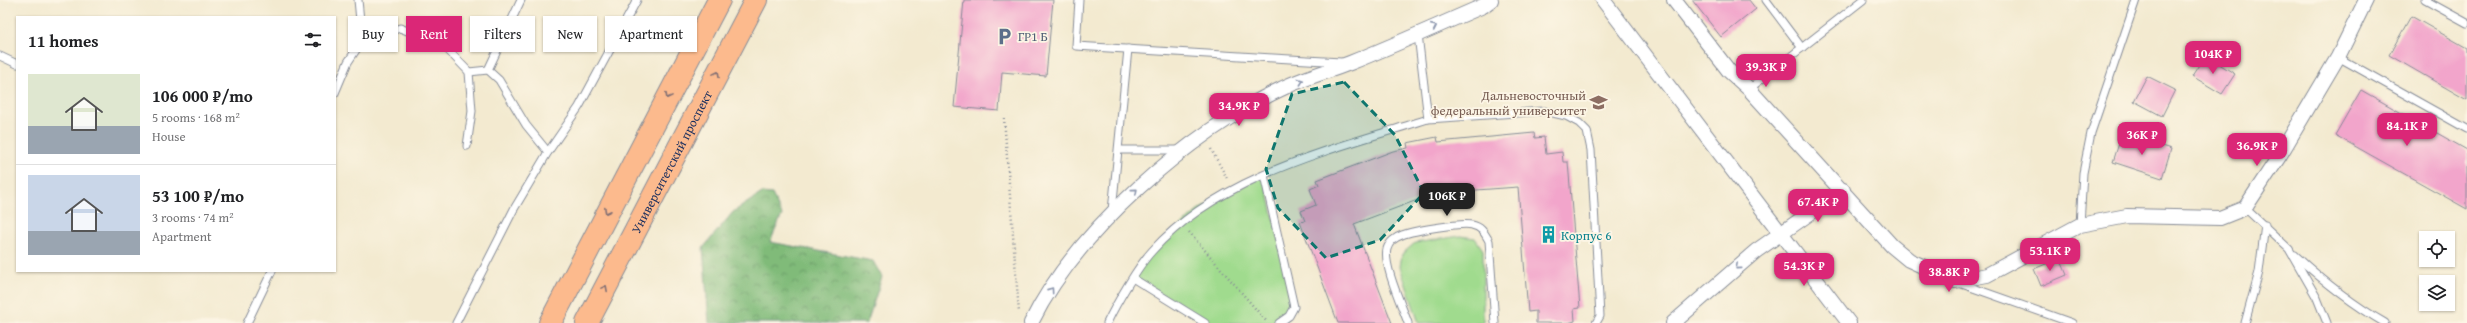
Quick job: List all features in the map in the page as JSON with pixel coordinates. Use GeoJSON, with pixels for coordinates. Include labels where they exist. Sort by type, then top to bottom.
{"type":"FeatureCollection","features":[{"type":"Feature","properties":{"kind":"main road"},"geometry":{"type":"LineString","coordinates":[[550,323],[719,0]]}},
{"type":"Feature","properties":{"kind":"main road","name":"Университетский проспект"},"geometry":{"type":"LineString","coordinates":[[586,323],[756,0]]}},
{"type":"Feature","properties":{"kind":"street"},"geometry":{"type":"LineString","coordinates":[[1031,323],[1039,307],[1068,266],[1112,211],[1183,150],[1204,137],[1233,115],[1282,88],[1350,63],[1483,6],[1491,0]]}},
{"type":"Feature","properties":{"kind":"street"},"geometry":{"type":"LineString","coordinates":[[1603,0],[1779,234],[1849,323]]}},
{"type":"Feature","properties":{"kind":"street"},"geometry":{"type":"LineString","coordinates":[[1674,0],[1729,70],[1749,89],[1843,190],[1892,246],[1909,260],[1955,281],[1987,275],[2080,225],[2127,216],[2220,218],[2245,208],[2280,156],[2338,57],[2366,0]]}},
{"type":"Feature","properties":{"kind":"street"},"geometry":{"type":"LineString","coordinates":[[1674,323],[1756,251],[1843,190]]}},
{"type":"Feature","properties":{"kind":"lane"},"geometry":{"type":"LineString","coordinates":[[358,0],[360,16]]}},
{"type":"Feature","properties":{"kind":"lane"},"geometry":{"type":"LineString","coordinates":[[488,70],[521,0]]}},
{"type":"Feature","properties":{"kind":"lane"},"geometry":{"type":"LineString","coordinates":[[456,323],[496,244],[548,152],[579,108],[637,0]]}},
{"type":"Feature","properties":{"kind":"lane"},"geometry":{"type":"LineString","coordinates":[[1079,0],[1076,46],[1350,63]]}},
{"type":"Feature","properties":{"kind":"lane"},"geometry":{"type":"LineString","coordinates":[[1766,0],[1802,48]]}},
{"type":"Feature","properties":{"kind":"lane"},"geometry":{"type":"LineString","coordinates":[[1749,89],[1863,0]]}},
{"type":"Feature","properties":{"kind":"lane"},"geometry":{"type":"LineString","coordinates":[[2080,225],[2083,173],[2091,133],[2136,0]]}},
{"type":"Feature","properties":{"kind":"lane"},"geometry":{"type":"LineString","coordinates":[[2425,0],[2467,23]]}},
{"type":"Feature","properties":{"kind":"lane"},"geometry":{"type":"LineString","coordinates":[[398,29],[400,28],[443,45],[469,72],[472,111],[467,146]]}},
{"type":"Feature","properties":{"kind":"lane"},"geometry":{"type":"LineString","coordinates":[[1418,34],[1428,119]]}},
{"type":"Feature","properties":{"kind":"lane"},"geometry":{"type":"LineString","coordinates":[[1112,211],[1128,49]]}},
{"type":"Feature","properties":{"kind":"lane"},"geometry":{"type":"LineString","coordinates":[[336,91],[348,62],[355,52]]}},
{"type":"Feature","properties":{"kind":"lane"},"geometry":{"type":"LineString","coordinates":[[0,56],[16,64]]}},
{"type":"Feature","properties":{"kind":"lane"},"geometry":{"type":"LineString","coordinates":[[2338,57],[2467,129]]}},
{"type":"Feature","properties":{"kind":"lane"},"geometry":{"type":"LineString","coordinates":[[469,72],[488,70],[499,80],[526,125],[548,152]]}},
{"type":"Feature","properties":{"kind":"lane"},"geometry":{"type":"LineString","coordinates":[[1107,323],[1151,251],[1200,209],[1233,189],[1308,157],[1428,119],[1544,111],[1566,116],[1579,123],[1587,131],[1591,150],[1600,316],[1596,323]]}},
{"type":"Feature","properties":{"kind":"lane"},"geometry":{"type":"LineString","coordinates":[[1119,150],[1183,150]]}},
{"type":"Feature","properties":{"kind":"lane"},"geometry":{"type":"LineString","coordinates":[[1264,175],[1294,307],[1289,316],[1280,323]]}},
{"type":"Feature","properties":{"kind":"lane"},"geometry":{"type":"LineString","coordinates":[[2245,208],[2326,283],[2362,310],[2385,323]]}},
{"type":"Feature","properties":{"kind":"lane"},"geometry":{"type":"LineString","coordinates":[[1408,323],[1389,267],[1387,248],[1392,241],[1403,234],[1459,225],[1473,225],[1483,231],[1489,241],[1495,323]]}},
{"type":"Feature","properties":{"kind":"lane"},"geometry":{"type":"LineString","coordinates":[[2245,323],[2259,272],[2265,225]]}},
{"type":"Feature","properties":{"kind":"lane"},"geometry":{"type":"LineString","coordinates":[[2289,249],[2318,298],[2327,323]]}},
{"type":"Feature","properties":{"kind":"lane"},"geometry":{"type":"LineString","coordinates":[[247,323],[272,272]]}},
{"type":"Feature","properties":{"kind":"lane"},"geometry":{"type":"LineString","coordinates":[[1134,279],[1205,323]]}},
{"type":"Feature","properties":{"kind":"lane"},"geometry":{"type":"LineString","coordinates":[[1955,281],[2072,323]]}},
{"type":"Feature","properties":{"kind":"path"},"geometry":{"type":"LineString","coordinates":[[1004,118],[1019,315]]}},
{"type":"Feature","properties":{"kind":"path"},"geometry":{"type":"LineString","coordinates":[[1204,137],[1233,189]]}},
{"type":"Feature","properties":{"kind":"path"},"geometry":{"type":"LineString","coordinates":[[1182,224],[1268,323]]}},
{"type":"Feature","properties":{"kind":"highlighted area"},"geometry":{"type":"Polygon","coordinates":[[[1344,82],[1395,135],[1424,193],[1380,240],[1326,258],[1278,208],[1266,169],[1292,94],[1344,82]]]}},
{"type":"Feature","properties":{"kind":"green space"},"geometry":{"type":"Polygon","coordinates":[[[1264,175],[1294,307],[1278,323],[1205,323],[1134,279],[1151,251],[1200,209],[1264,175]]]}},
{"type":"Feature","properties":{"kind":"green space"},"geometry":{"type":"Polygon","coordinates":[[[762,193],[772,194],[782,215],[770,242],[873,261],[882,277],[867,323],[709,323],[703,248],[733,212],[762,193]]]}},
{"type":"Feature","properties":{"kind":"green space"},"geometry":{"type":"Polygon","coordinates":[[[1460,236],[1475,238],[1483,250],[1483,323],[1419,323],[1400,267],[1402,254],[1415,243],[1460,236]]]}},
{"type":"Feature","properties":{"kind":"building","name":"ГР1 Б"},"geometry":{"type":"Polygon","coordinates":[[[964,0],[1053,0],[1046,76],[1002,72],[999,111],[954,107],[964,0]]]}},
{"type":"Feature","properties":{"kind":"building"},"geometry":{"type":"Polygon","coordinates":[[[1692,0],[1749,0],[1756,9],[1721,37],[1692,0]]]}},
{"type":"Feature","properties":{"kind":"building"},"geometry":{"type":"Polygon","coordinates":[[[2411,16],[2467,48],[2467,100],[2389,55],[2411,16]]]}},
{"type":"Feature","properties":{"kind":"building"},"geometry":{"type":"Polygon","coordinates":[[[2205,55],[2235,74],[2222,94],[2192,76],[2205,55]]]}},
{"type":"Feature","properties":{"kind":"building"},"geometry":{"type":"Polygon","coordinates":[[[2147,76],[2175,90],[2162,116],[2134,101],[2147,76]]]}},
{"type":"Feature","properties":{"kind":"building"},"geometry":{"type":"Polygon","coordinates":[[[2361,90],[2467,150],[2467,209],[2335,135],[2361,90]]]}},
{"type":"Feature","properties":{"kind":"building","name":"Корпус 6"},"geometry":{"type":"Polygon","coordinates":[[[1534,133],[1535,138],[1544,137],[1546,154],[1562,152],[1563,162],[1568,162],[1580,308],[1574,309],[1575,321],[1568,323],[1536,323],[1536,311],[1528,312],[1518,187],[1449,192],[1450,197],[1421,204],[1420,199],[1354,224],[1392,323],[1338,323],[1300,222],[1305,221],[1301,211],[1316,205],[1310,189],[1319,185],[1317,180],[1393,151],[1408,148],[1407,143],[1437,137],[1438,142],[1534,133]]]}},
{"type":"Feature","properties":{"kind":"building"},"geometry":{"type":"Polygon","coordinates":[[[2122,134],[2171,149],[2162,178],[2113,162],[2122,134]]]}},
{"type":"Feature","properties":{"kind":"building"},"geometry":{"type":"Polygon","coordinates":[[[2060,258],[2067,275],[2041,286],[2034,269],[2060,258]]]}},
{"type":"Feature","properties":{"kind":"place","name":"ГР1 Б"},"geometry":{"type":"Point","coordinates":[1005,36]}},
{"type":"Feature","properties":{"kind":"place","name":"Дальневосточный федеральный университет"},"geometry":{"type":"Point","coordinates":[1599,102]}},
{"type":"Feature","properties":{"kind":"place","name":"Корпус 6"},"geometry":{"type":"Point","coordinates":[1548,235]}}]}
